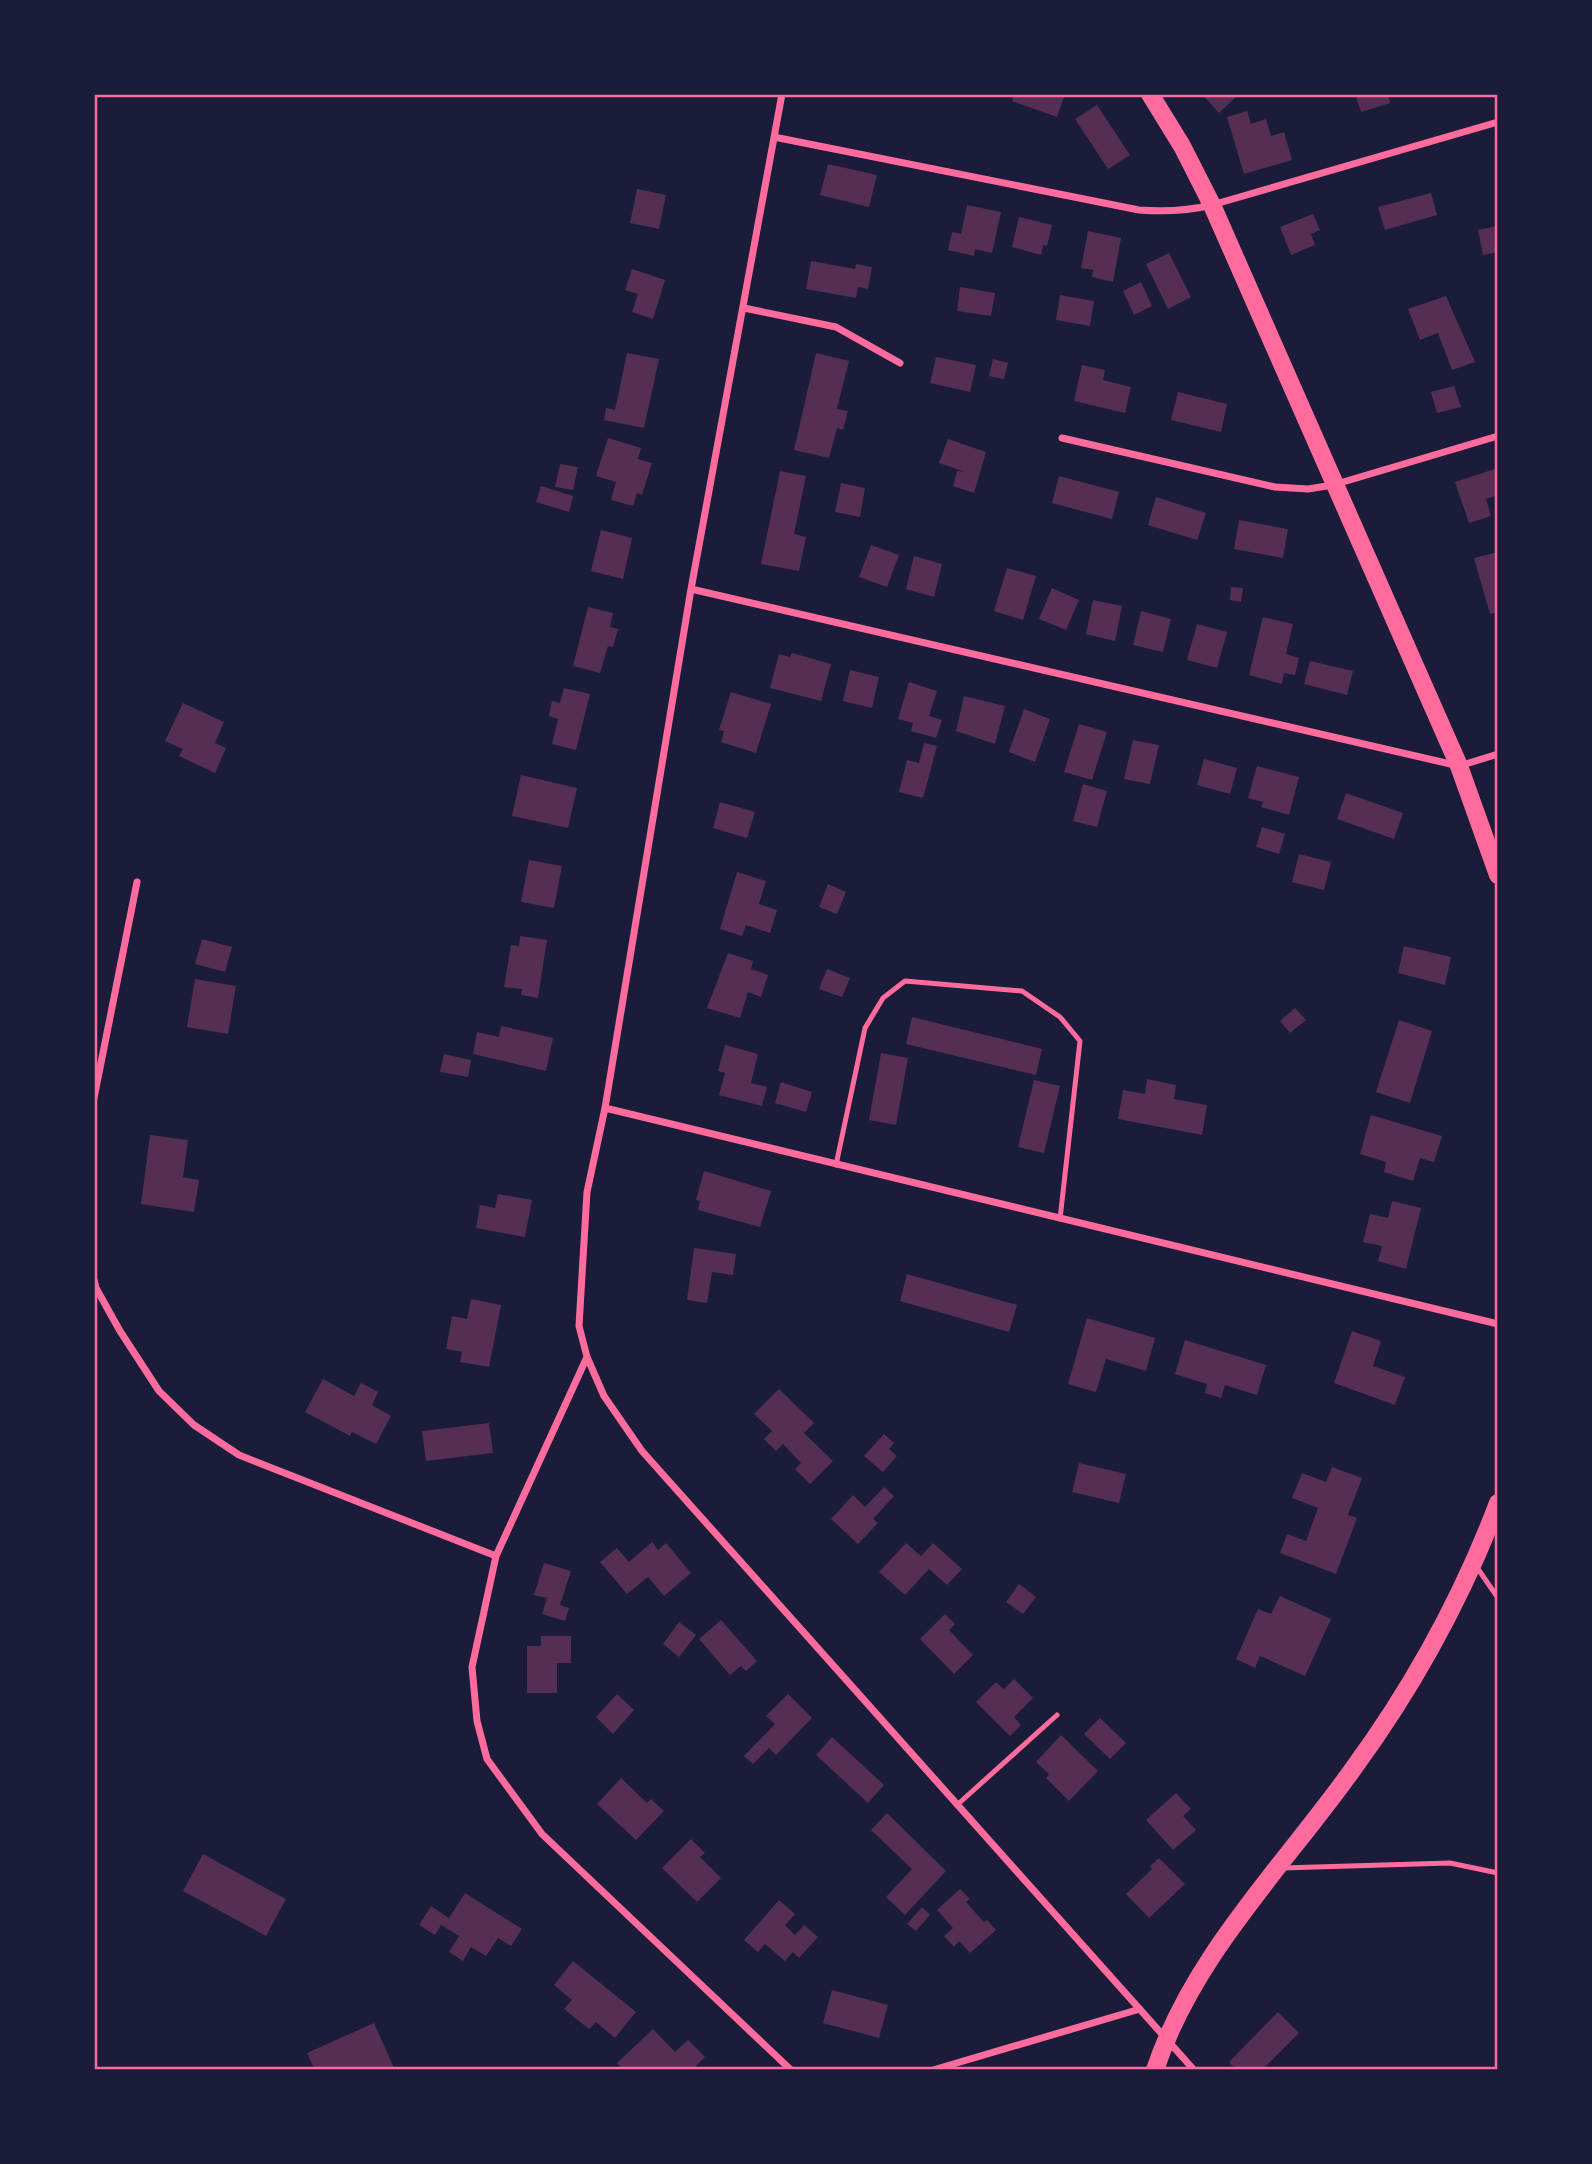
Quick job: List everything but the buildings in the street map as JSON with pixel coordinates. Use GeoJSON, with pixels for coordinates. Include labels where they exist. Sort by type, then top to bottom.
{"type":"FeatureCollection","features":[{"type":"Feature","properties":{"kind":"main road"},"geometry":{"type":"LineString","coordinates":[[1150,94],[1182,146],[1212,205],[1459,766],[1497,875]]}},
{"type":"Feature","properties":{"kind":"main road"},"geometry":{"type":"LineString","coordinates":[[1155,2070],[1186,1995],[1209,1960],[1354,1768],[1412,1682],[1475,1564],[1497,1503]]}},
{"type":"Feature","properties":{"kind":"street"},"geometry":{"type":"LineString","coordinates":[[782,94],[691,589],[605,1108],[587,1192],[579,1326],[587,1357],[604,1396],[642,1451],[1194,2070]]}},
{"type":"Feature","properties":{"kind":"street"},"geometry":{"type":"LineString","coordinates":[[774,137],[1139,210],[1186,212],[1497,122]]}},
{"type":"Feature","properties":{"kind":"street"},"geometry":{"type":"LineString","coordinates":[[744,308],[836,327],[900,363]]}},
{"type":"Feature","properties":{"kind":"street"},"geometry":{"type":"LineString","coordinates":[[1062,438],[1275,487],[1308,489],[1333,485],[1497,436]]}},
{"type":"Feature","properties":{"kind":"street"},"geometry":{"type":"LineString","coordinates":[[691,589],[1459,766],[1497,754]]}},
{"type":"Feature","properties":{"kind":"street"},"geometry":{"type":"LineString","coordinates":[[94,1098],[137,883]]}},
{"type":"Feature","properties":{"kind":"street"},"geometry":{"type":"LineString","coordinates":[[605,1108],[1497,1324]]}},
{"type":"Feature","properties":{"kind":"street"},"geometry":{"type":"LineString","coordinates":[[94,1280],[120,1331],[159,1391],[194,1424],[239,1455],[496,1556]]}},
{"type":"Feature","properties":{"kind":"street"},"geometry":{"type":"LineString","coordinates":[[587,1357],[496,1556],[472,1667],[477,1721],[487,1759],[542,1834],[791,2070]]}},
{"type":"Feature","properties":{"kind":"street"},"geometry":{"type":"LineString","coordinates":[[933,2070],[1140,2009]]}},
{"type":"Feature","properties":{"kind":"lane"},"geometry":{"type":"LineString","coordinates":[[836,1164],[865,1028],[883,998],[905,981],[1022,992],[1060,1017],[1080,1041],[1060,1219]]}},
{"type":"Feature","properties":{"kind":"lane"},"geometry":{"type":"LineString","coordinates":[[1475,1564],[1497,1598]]}},
{"type":"Feature","properties":{"kind":"lane"},"geometry":{"type":"LineString","coordinates":[[957,1804],[1057,1715]]}},
{"type":"Feature","properties":{"kind":"lane"},"geometry":{"type":"LineString","coordinates":[[1279,1868],[1450,1863],[1497,1873]]}}]}
